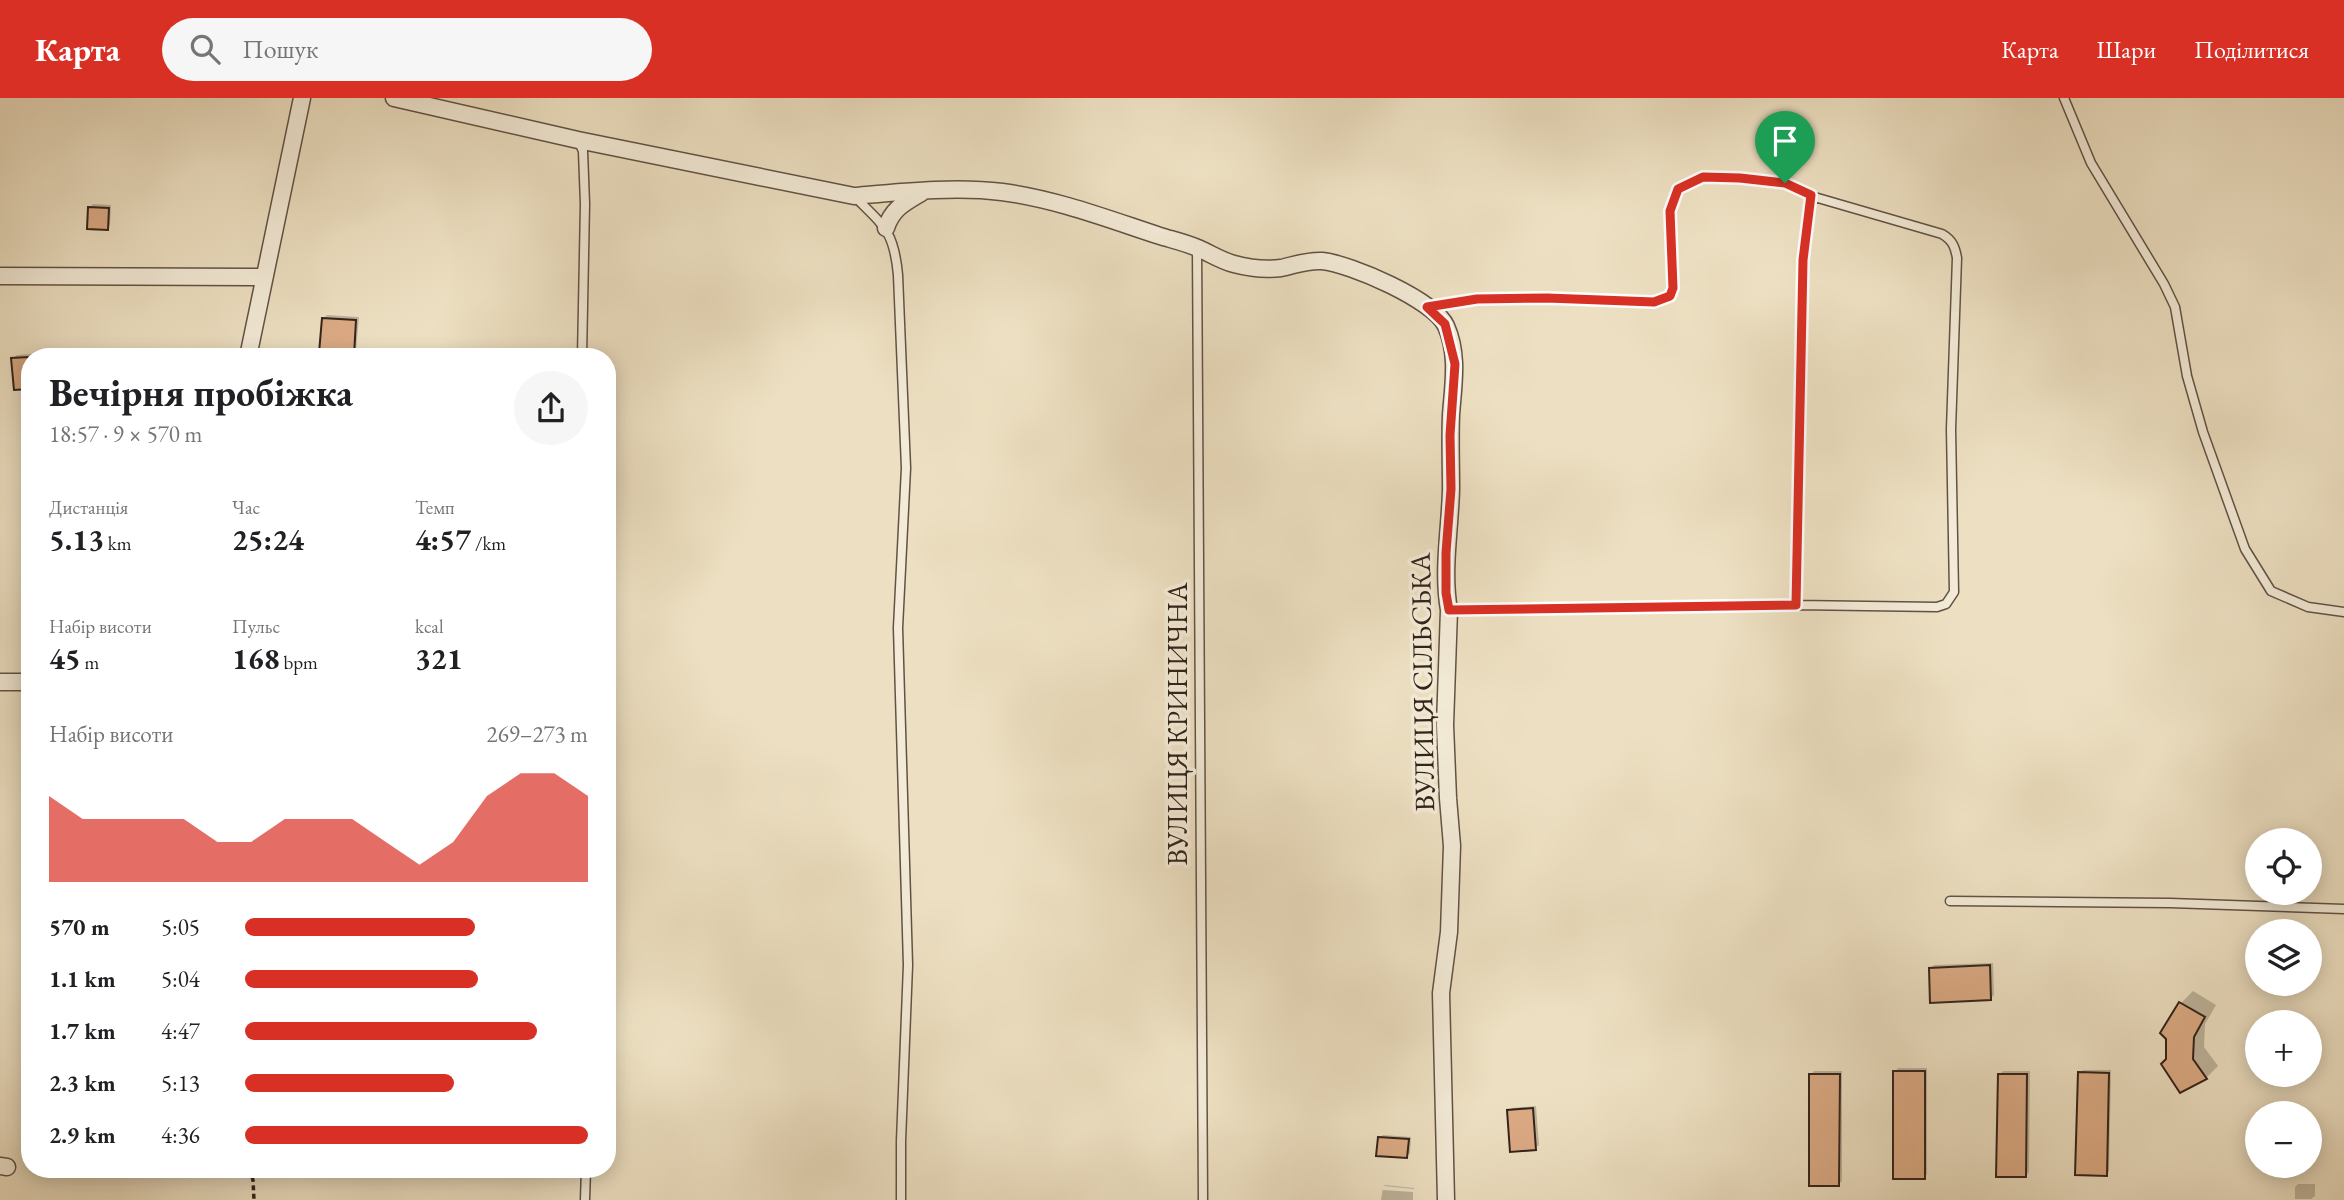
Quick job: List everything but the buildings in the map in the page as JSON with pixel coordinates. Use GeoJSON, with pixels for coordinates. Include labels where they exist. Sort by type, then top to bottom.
{"type":"FeatureCollection","features":[{"type":"Feature","properties":{"kind":"street"},"geometry":{"type":"LineString","coordinates":[[250,348],[302,98]]}},
{"type":"Feature","properties":{"kind":"street","name":"ВУЛИЦЯ СІЛЬСЬКА"},"geometry":{"type":"LineString","coordinates":[[394,98],[578,140],[854,196],[923,192],[1001,192],[1049,202],[1197,247],[1230,263],[1257,269],[1280,268],[1309,261],[1344,265],[1382,281],[1427,307],[1445,324],[1455,364],[1446,553],[1446,593],[1449,610],[1445,725],[1452,846],[1449,932],[1441,993],[1446,1200]]}},
{"type":"Feature","properties":{"kind":"street"},"geometry":{"type":"LineString","coordinates":[[886,228],[891,214],[923,192]]}},
{"type":"Feature","properties":{"kind":"street"},"geometry":{"type":"LineString","coordinates":[[0,276],[264,277]]}},
{"type":"Feature","properties":{"kind":"street"},"geometry":{"type":"LineString","coordinates":[[0,682],[21,682]]}},
{"type":"Feature","properties":{"kind":"lane"},"geometry":{"type":"LineString","coordinates":[[2064,98],[2091,163],[2175,307],[2187,376],[2203,432],[2245,549],[2271,591],[2308,607],[2344,612]]}},
{"type":"Feature","properties":{"kind":"lane"},"geometry":{"type":"LineString","coordinates":[[578,140],[583,151],[582,348]]}},
{"type":"Feature","properties":{"kind":"lane"},"geometry":{"type":"LineString","coordinates":[[1427,307],[1477,299],[1547,298],[1654,302],[1670,296],[1673,288],[1670,211],[1678,189],[1703,177],[1785,183],[1811,195],[1941,234],[1950,239],[1957,258],[1951,429],[1954,592],[1946,604],[1937,607],[1796,605],[1449,610]]}},
{"type":"Feature","properties":{"kind":"lane"},"geometry":{"type":"LineString","coordinates":[[1796,605],[1803,260],[1811,195]]}},
{"type":"Feature","properties":{"kind":"lane"},"geometry":{"type":"LineString","coordinates":[[854,196],[886,228],[896,251],[897,263],[906,468],[898,628],[908,965],[901,1200]]}},
{"type":"Feature","properties":{"kind":"lane","name":"ВУЛИЦЯ КРИНИЧНА"},"geometry":{"type":"LineString","coordinates":[[1197,247],[1203,1200]]}},
{"type":"Feature","properties":{"kind":"lane"},"geometry":{"type":"LineString","coordinates":[[1950,901],[2170,903],[2344,909]]}},
{"type":"Feature","properties":{"kind":"lane"},"geometry":{"type":"LineString","coordinates":[[585,1200],[586,1178]]}},
{"type":"Feature","properties":{"kind":"path"},"geometry":{"type":"LineString","coordinates":[[252,1178],[254,1200]]}},
{"type":"Feature","properties":{"kind":"route"},"geometry":{"type":"LineString","coordinates":[[1703,177],[1785,183],[1811,195],[1803,260],[1796,605],[1449,610],[1446,593],[1446,553],[1455,364],[1445,324],[1427,307],[1477,299],[1547,298],[1654,302],[1664,299],[1670,296],[1673,288],[1670,211],[1678,189],[1703,177]]}}]}
